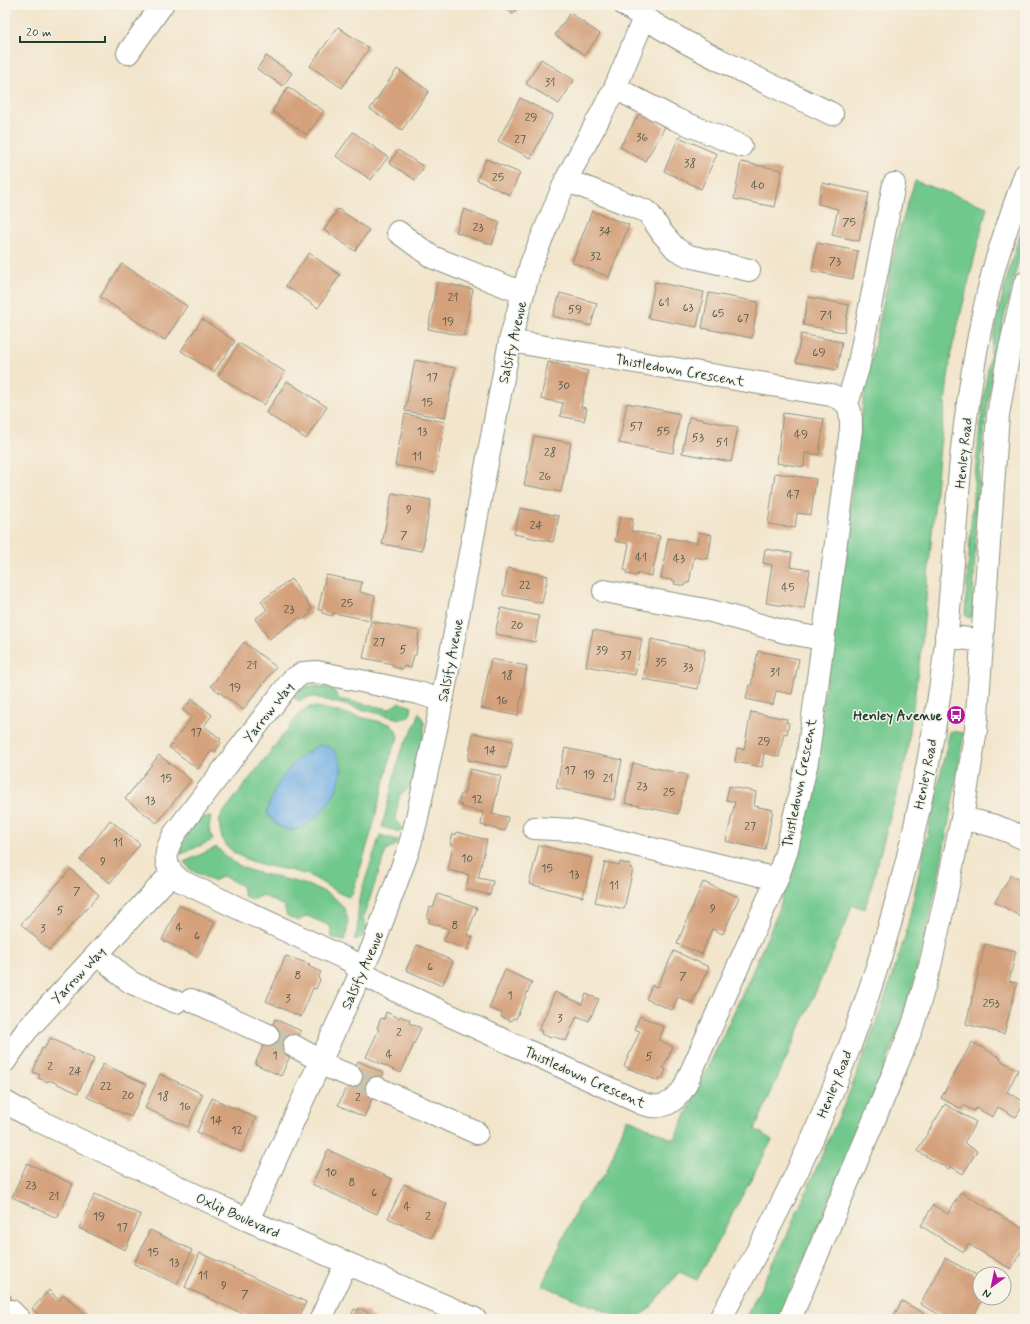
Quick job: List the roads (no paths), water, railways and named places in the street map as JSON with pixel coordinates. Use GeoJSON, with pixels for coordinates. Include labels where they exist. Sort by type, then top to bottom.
{"type":"FeatureCollection","features":[{"type":"Feature","properties":{"kind":"street"},"geometry":{"type":"LineString","coordinates":[[128,53],[162,5]]}},
{"type":"Feature","properties":{"kind":"street"},"geometry":{"type":"LineString","coordinates":[[625,5],[644,18],[707,53],[832,114]]}},
{"type":"Feature","properties":{"kind":"street","name":"Salsify Avenue"},"geometry":{"type":"LineString","coordinates":[[248,1220],[361,973],[385,916],[410,847],[442,701],[510,341],[531,264],[566,180],[615,88],[644,18]]}},
{"type":"Feature","properties":{"kind":"street"},"geometry":{"type":"LineString","coordinates":[[615,88],[675,119],[741,146]]}},
{"type":"Feature","properties":{"kind":"street","name":"Henley Road"},"geometry":{"type":"LineString","coordinates":[[720,1319],[752,1261],[799,1166],[836,1085],[873,982],[895,905],[915,825],[941,683],[962,450],[969,395],[983,315],[994,270],[1025,175]]}},
{"type":"Feature","properties":{"kind":"street"},"geometry":{"type":"LineString","coordinates":[[566,180],[648,212],[662,233],[676,249],[689,256],[749,270]]}},
{"type":"Feature","properties":{"kind":"street","name":"Thistledown Crescent"},"geometry":{"type":"LineString","coordinates":[[361,973],[643,1104],[657,1107],[663,1106],[673,1102],[684,1088],[777,879],[786,854],[806,762],[851,429],[848,404],[858,368],[894,184]]}},
{"type":"Feature","properties":{"kind":"street"},"geometry":{"type":"LineString","coordinates":[[398,232],[432,257],[523,293]]}},
{"type":"Feature","properties":{"kind":"street"},"geometry":{"type":"LineString","coordinates":[[790,1319],[913,1025],[930,966],[962,819],[976,729],[998,415],[1008,357],[1025,283]]}},
{"type":"Feature","properties":{"kind":"street","name":"Thistledown Crescent"},"geometry":{"type":"LineString","coordinates":[[510,341],[831,395],[848,404]]}},
{"type":"Feature","properties":{"kind":"street"},"geometry":{"type":"LineString","coordinates":[[604,591],[711,611],[785,632],[822,639]]}},
{"type":"Feature","properties":{"kind":"street"},"geometry":{"type":"LineString","coordinates":[[946,636],[983,641]]}},
{"type":"Feature","properties":{"kind":"street","name":"Yarrow Way"},"geometry":{"type":"LineString","coordinates":[[5,1061],[26,1031],[172,873],[168,866],[166,856],[168,845],[175,833],[292,680],[298,675],[309,672],[317,672],[419,693],[442,701]]}},
{"type":"Feature","properties":{"kind":"street"},"geometry":{"type":"LineString","coordinates":[[962,819],[980,821],[1025,839]]}},
{"type":"Feature","properties":{"kind":"street"},"geometry":{"type":"LineString","coordinates":[[534,828],[573,830],[777,879]]}},
{"type":"Feature","properties":{"kind":"street"},"geometry":{"type":"LineString","coordinates":[[172,873],[181,881],[351,961],[361,973]]}},
{"type":"Feature","properties":{"kind":"street"},"geometry":{"type":"LineString","coordinates":[[98,954],[132,983],[184,1001],[268,1035]]}},
{"type":"Feature","properties":{"kind":"street"},"geometry":{"type":"LineString","coordinates":[[294,1046],[320,1063],[351,1076]]}},
{"type":"Feature","properties":{"kind":"street"},"geometry":{"type":"LineString","coordinates":[[377,1088],[477,1133]]}},
{"type":"Feature","properties":{"kind":"street","name":"Oxlip Boulevard"},"geometry":{"type":"LineString","coordinates":[[5,1102],[35,1120],[248,1220],[475,1319]]}},
{"type":"Feature","properties":{"kind":"street"},"geometry":{"type":"LineString","coordinates":[[321,1319],[346,1263]]}},
{"type":"Feature","properties":{"kind":"water"},"geometry":{"type":"Polygon","coordinates":[[[320,745],[333,749],[341,765],[337,789],[330,802],[321,812],[301,828],[287,830],[280,827],[267,813],[274,792],[279,782],[293,764],[310,750],[320,745]]]}},
{"type":"Feature","properties":{"kind":"tunnel"},"geometry":{"type":"LineString","coordinates":[[268,1035],[294,1046]]}},
{"type":"Feature","properties":{"kind":"tunnel"},"geometry":{"type":"LineString","coordinates":[[351,1076],[377,1088]]}},
{"type":"Feature","properties":{"kind":"place","name":"Henley Avenue"},"geometry":{"type":"Point","coordinates":[956,715]}}]}
